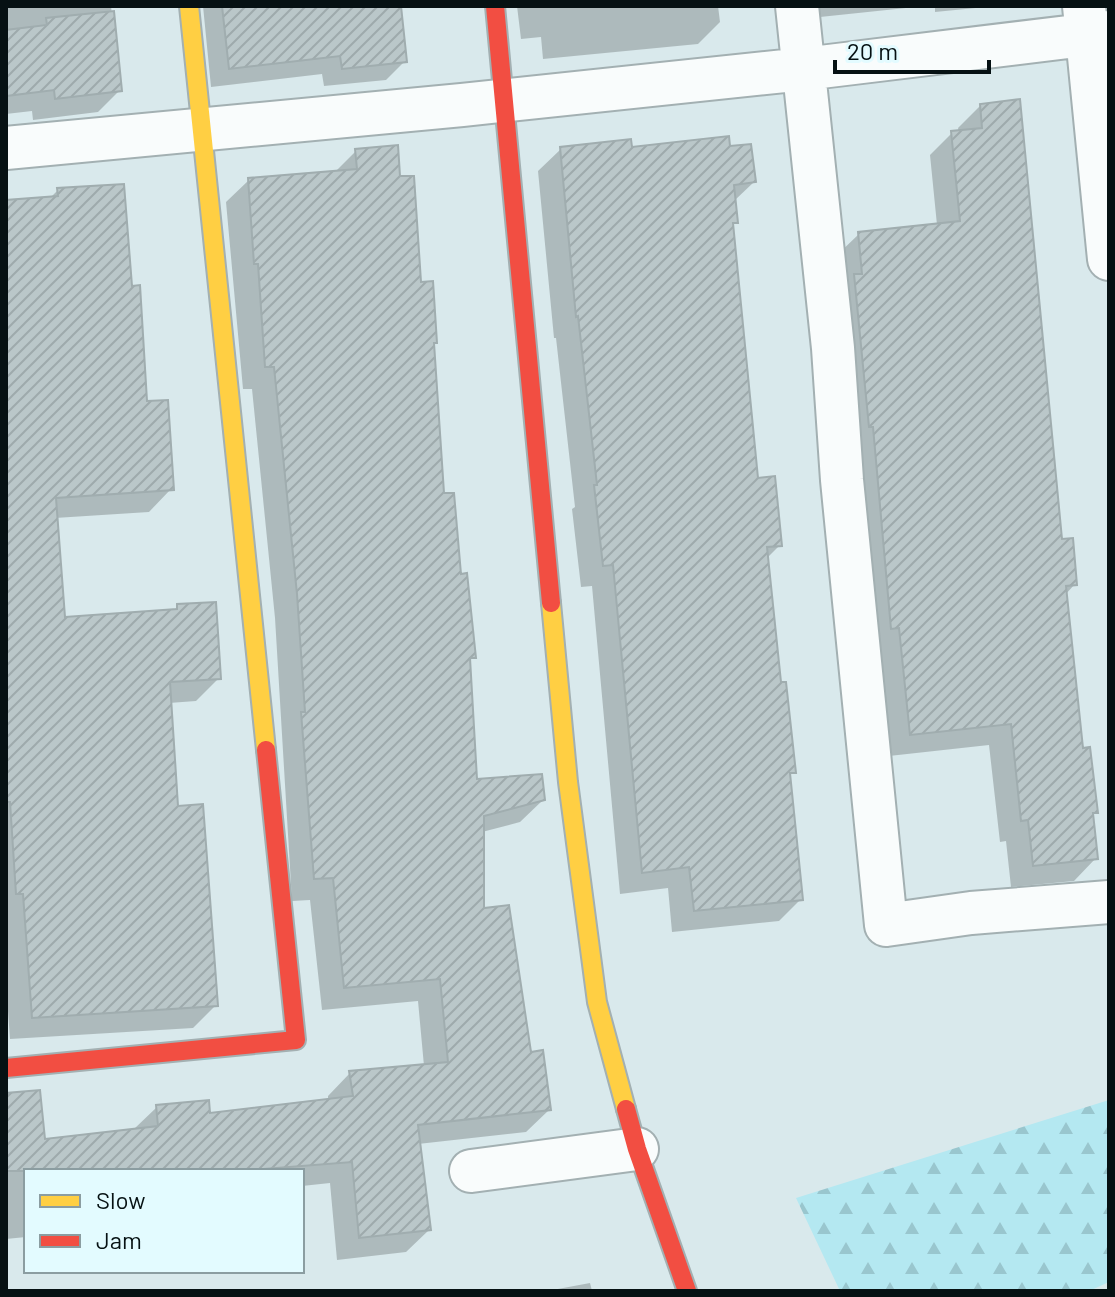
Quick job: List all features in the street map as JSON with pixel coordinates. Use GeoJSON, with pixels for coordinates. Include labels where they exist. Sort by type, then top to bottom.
{"type":"FeatureCollection","features":[{"type":"Feature","properties":{"kind":"street"},"geometry":{"type":"LineString","coordinates":[[6,1068],[296,1040],[189,6]]}},
{"type":"Feature","properties":{"kind":"street"},"geometry":{"type":"LineString","coordinates":[[495,6],[568,782],[597,1002],[637,1149],[687,1291]]}},
{"type":"Feature","properties":{"kind":"street"},"geometry":{"type":"LineString","coordinates":[[797,6],[833,348],[842,480],[886,925],[971,913],[1109,902]]}},
{"type":"Feature","properties":{"kind":"street"},"geometry":{"type":"LineString","coordinates":[[6,148],[804,69],[1093,24],[1109,259]]}},
{"type":"Feature","properties":{"kind":"street"},"geometry":{"type":"LineString","coordinates":[[471,1171],[637,1149]]}},
{"type":"Feature","properties":{"kind":"green space"},"geometry":{"type":"Polygon","coordinates":[[[1109,1100],[1109,1282],[1089,1291],[840,1291],[796,1198],[1109,1100]]]}},
{"type":"Feature","properties":{"kind":"building"},"geometry":{"type":"Polygon","coordinates":[[[222,6],[401,6],[407,62],[342,69],[340,56],[229,69],[222,6]]]}},
{"type":"Feature","properties":{"kind":"building"},"geometry":{"type":"Polygon","coordinates":[[[114,11],[122,91],[55,99],[54,90],[6,96],[6,30],[47,25],[46,18],[114,11]]]}},
{"type":"Feature","properties":{"kind":"building"},"geometry":{"type":"Polygon","coordinates":[[[1020,99],[1062,539],[1073,538],[1077,585],[1066,586],[1083,748],[1090,747],[1098,813],[1093,813],[1098,859],[1033,866],[1028,820],[1021,821],[1011,724],[910,735],[899,628],[891,629],[873,427],[869,427],[854,274],[862,274],[858,232],[960,221],[951,131],[982,128],[980,104],[1020,99]]]}},
{"type":"Feature","properties":{"kind":"building"},"geometry":{"type":"Polygon","coordinates":[[[729,136],[730,146],[751,144],[756,182],[734,185],[738,223],[733,223],[758,478],[775,476],[782,546],[767,547],[781,682],[786,682],[796,773],[790,773],[803,900],[694,911],[689,867],[642,873],[613,565],[603,566],[560,147],[631,139],[632,147],[729,136]]]}},
{"type":"Feature","properties":{"kind":"building"},"geometry":{"type":"Polygon","coordinates":[[[398,145],[400,176],[414,176],[421,282],[433,281],[444,493],[454,493],[461,574],[467,573],[476,658],[470,658],[477,779],[542,774],[545,800],[484,816],[484,908],[509,905],[531,1052],[543,1050],[551,1110],[418,1125],[431,1230],[359,1238],[352,1162],[263,1169],[6,1171],[6,1093],[40,1090],[45,1139],[158,1126],[156,1105],[209,1100],[210,1113],[353,1096],[349,1071],[448,1062],[440,979],[344,988],[333,878],[314,879],[301,712],[305,712],[297,594],[274,367],[265,367],[248,178],[357,169],[355,149],[398,145]]]}},
{"type":"Feature","properties":{"kind":"building"},"geometry":{"type":"Polygon","coordinates":[[[124,184],[132,286],[140,285],[147,401],[168,400],[174,490],[56,498],[65,617],[177,609],[177,604],[216,602],[221,679],[170,682],[178,806],[203,804],[218,1006],[32,1018],[23,894],[16,894],[10,802],[6,802],[6,200],[58,196],[57,188],[124,184]]]}},
{"type":"Feature","properties":{"kind":"traffic: slow"},"geometry":{"type":"LineString","coordinates":[[189,6],[266,750]]}},
{"type":"Feature","properties":{"kind":"traffic: slow"},"geometry":{"type":"LineString","coordinates":[[551,603],[568,782],[597,1002],[626,1109]]}},
{"type":"Feature","properties":{"kind":"traffic: jam"},"geometry":{"type":"LineString","coordinates":[[495,6],[551,603]]}},
{"type":"Feature","properties":{"kind":"traffic: jam"},"geometry":{"type":"LineString","coordinates":[[6,1068],[296,1040],[266,750]]}},
{"type":"Feature","properties":{"kind":"traffic: jam"},"geometry":{"type":"LineString","coordinates":[[626,1109],[687,1291]]}}]}
